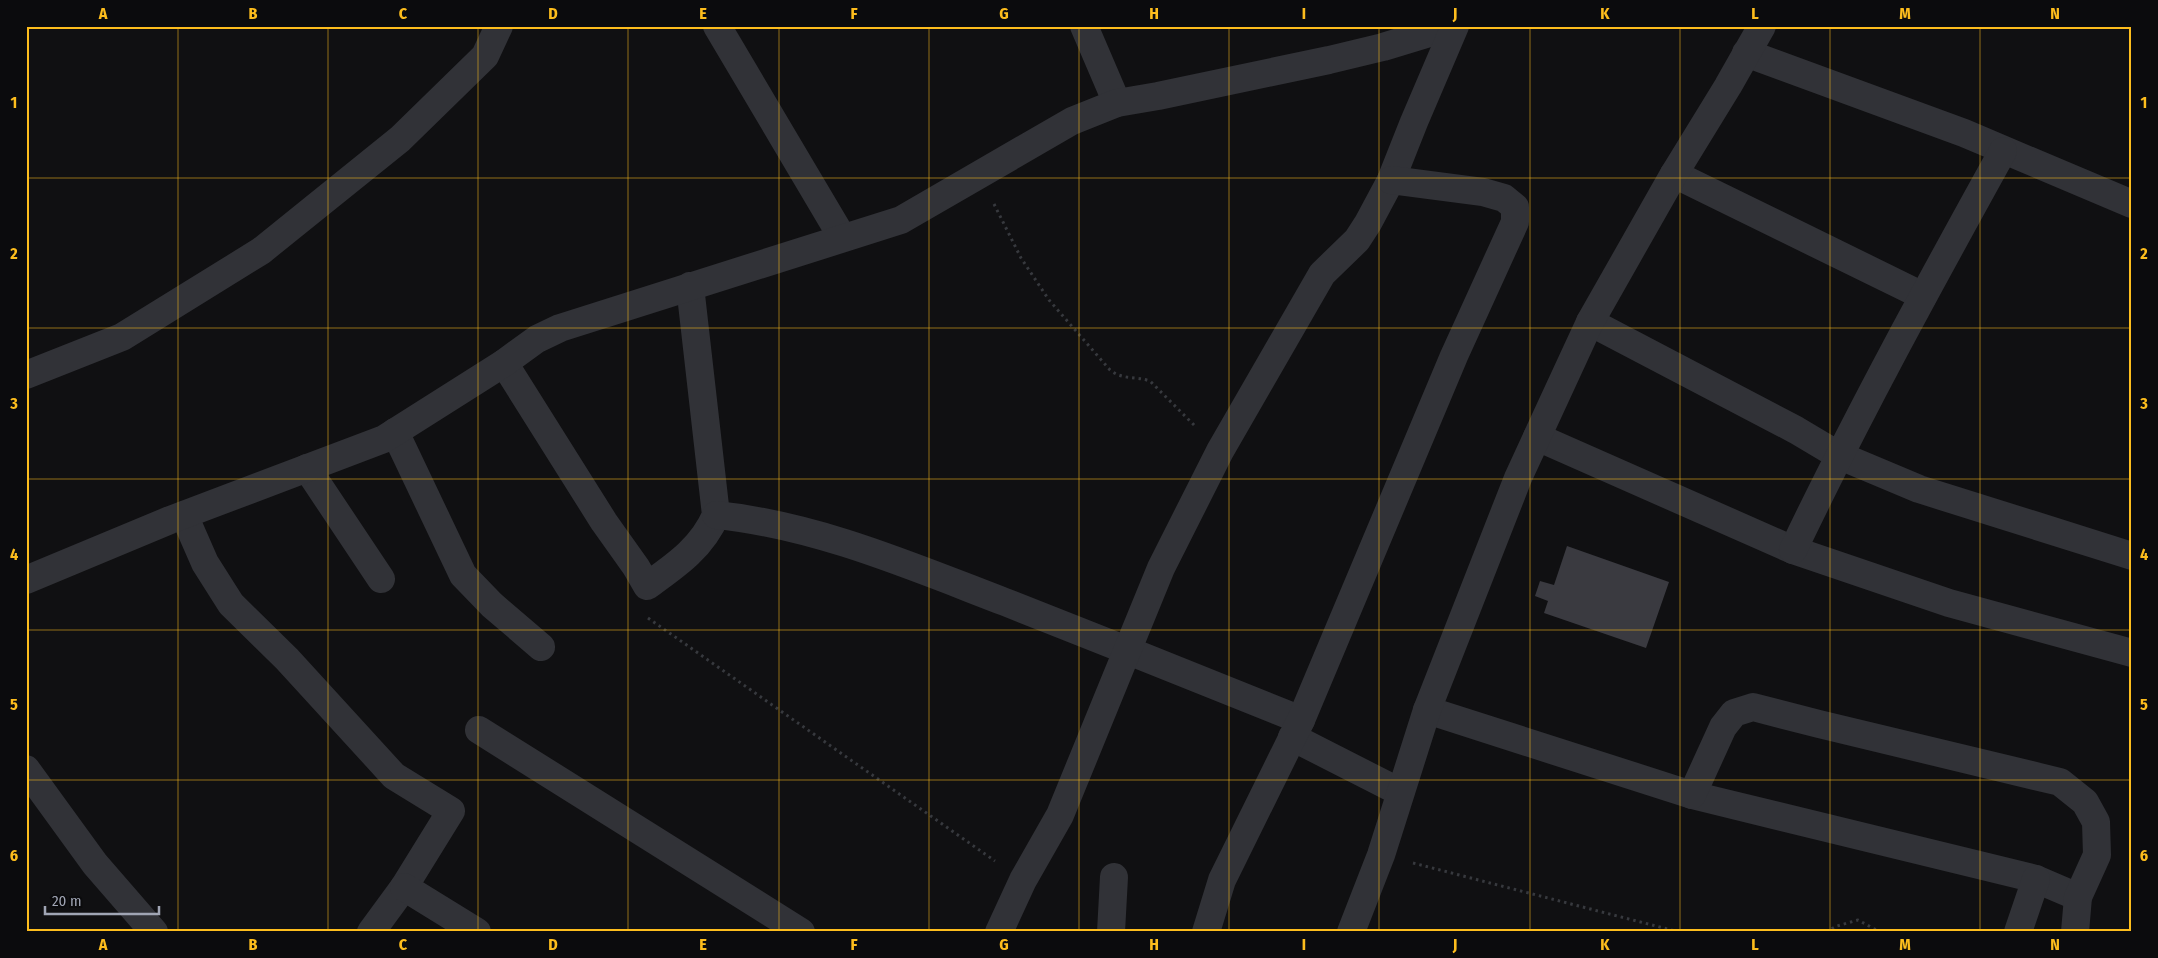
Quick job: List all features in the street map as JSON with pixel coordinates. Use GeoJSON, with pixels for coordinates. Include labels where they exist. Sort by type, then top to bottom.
{"type":"FeatureCollection","features":[{"type":"Feature","properties":{"kind":"street"},"geometry":{"type":"LineString","coordinates":[[26,375],[122,337],[261,251],[400,138],[485,56],[499,26]]}},
{"type":"Feature","properties":{"kind":"street"},"geometry":{"type":"LineString","coordinates":[[717,26],[842,237]]}},
{"type":"Feature","properties":{"kind":"street"},"geometry":{"type":"LineString","coordinates":[[1084,26],[1117,103]]}},
{"type":"Feature","properties":{"kind":"street"},"geometry":{"type":"LineString","coordinates":[[999,932],[1022,880],[1060,815],[1126,649],[1161,568],[1220,451],[1322,274],[1332,262],[1357,240],[1391,180],[1455,26]]}},
{"type":"Feature","properties":{"kind":"street"},"geometry":{"type":"LineString","coordinates":[[1351,932],[1381,855],[1427,710],[1518,478],[1590,322],[1674,174],[1762,26]]}},
{"type":"Feature","properties":{"kind":"street"},"geometry":{"type":"LineString","coordinates":[[26,580],[184,515],[384,440],[504,363],[537,339],[560,328],[842,237],[901,220],[1072,121],[1117,103],[1329,60],[1383,47],[1432,28]]}},
{"type":"Feature","properties":{"kind":"street"},"geometry":{"type":"LineString","coordinates":[[1746,53],[1964,133],[2132,204]]}},
{"type":"Feature","properties":{"kind":"street"},"geometry":{"type":"LineString","coordinates":[[1793,550],[1838,455],[1923,296],[2004,151]]}},
{"type":"Feature","properties":{"kind":"street"},"geometry":{"type":"LineString","coordinates":[[1674,174],[1923,296]]}},
{"type":"Feature","properties":{"kind":"street"},"geometry":{"type":"LineString","coordinates":[[1206,932],[1222,880],[1297,728],[1454,356],[1515,222],[1514,207],[1504,198],[1483,192],[1391,180]]}},
{"type":"Feature","properties":{"kind":"street"},"geometry":{"type":"LineString","coordinates":[[504,363],[604,522],[647,586],[686,557],[704,537],[716,515],[690,286]]}},
{"type":"Feature","properties":{"kind":"street"},"geometry":{"type":"LineString","coordinates":[[1590,322],[1796,430],[1838,455],[1919,489],[2132,556]]}},
{"type":"Feature","properties":{"kind":"street"},"geometry":{"type":"LineString","coordinates":[[394,432],[463,574],[492,605],[541,646]]}},
{"type":"Feature","properties":{"kind":"street"},"geometry":{"type":"LineString","coordinates":[[1538,437],[1793,550],[1950,603],[2132,653]]}},
{"type":"Feature","properties":{"kind":"street"},"geometry":{"type":"LineString","coordinates":[[307,468],[380,579]]}},
{"type":"Feature","properties":{"kind":"street"},"geometry":{"type":"LineString","coordinates":[[184,515],[205,563],[230,604],[288,659],[394,776],[451,811],[404,887],[371,932]]}},
{"type":"Feature","properties":{"kind":"street"},"geometry":{"type":"LineString","coordinates":[[716,515],[754,519],[877,552],[1126,649],[1297,728],[1400,792]]}},
{"type":"Feature","properties":{"kind":"street"},"geometry":{"type":"LineString","coordinates":[[1692,796],[1723,727],[1734,713],[1753,706],[1818,724],[2060,782],[2085,802],[2096,822],[2097,855],[2078,897],[2074,932]]}},
{"type":"Feature","properties":{"kind":"street"},"geometry":{"type":"LineString","coordinates":[[1427,710],[1692,796],[2036,879],[2078,897]]}},
{"type":"Feature","properties":{"kind":"street"},"geometry":{"type":"LineString","coordinates":[[479,730],[801,932]]}},
{"type":"Feature","properties":{"kind":"street"},"geometry":{"type":"LineString","coordinates":[[26,769],[95,864],[154,932]]}},
{"type":"Feature","properties":{"kind":"street"},"geometry":{"type":"LineString","coordinates":[[1111,932],[1114,877]]}},
{"type":"Feature","properties":{"kind":"street"},"geometry":{"type":"LineString","coordinates":[[2018,932],[2036,879]]}},
{"type":"Feature","properties":{"kind":"street"},"geometry":{"type":"LineString","coordinates":[[404,887],[477,932]]}},
{"type":"Feature","properties":{"kind":"path"},"geometry":{"type":"LineString","coordinates":[[980,174],[1021,258],[1049,300],[1110,370],[1125,378],[1140,378],[1154,385],[1220,451]]}},
{"type":"Feature","properties":{"kind":"path"},"geometry":{"type":"LineString","coordinates":[[647,586],[645,610],[649,620],[1022,880]]}},
{"type":"Feature","properties":{"kind":"path"},"geometry":{"type":"LineString","coordinates":[[1381,855],[1678,932]]}},
{"type":"Feature","properties":{"kind":"path"},"geometry":{"type":"LineString","coordinates":[[1826,932],[1837,926],[1858,920],[1880,932]]}},
{"type":"Feature","properties":{"kind":"building"},"geometry":{"type":"Polygon","coordinates":[[[1567,546],[1669,582],[1646,648],[1544,613],[1548,601],[1535,596],[1540,581],[1554,585],[1567,546]]]}}]}
